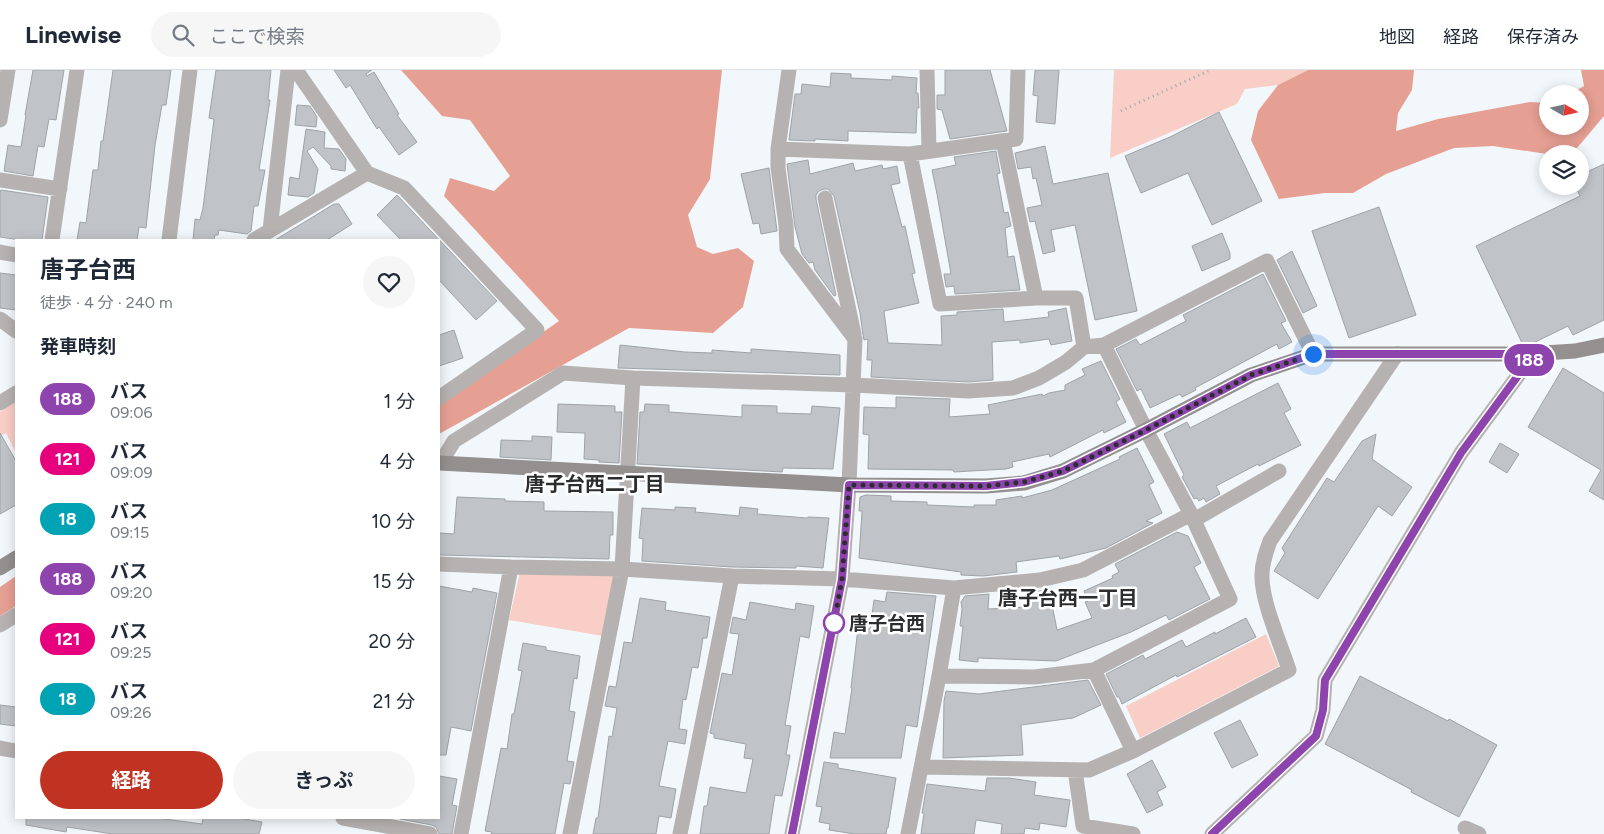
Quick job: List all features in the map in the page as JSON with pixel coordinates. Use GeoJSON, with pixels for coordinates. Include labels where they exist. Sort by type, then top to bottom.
{"type":"FeatureCollection","features":[{"type":"Feature","properties":{"kind":"street"},"geometry":{"type":"LineString","coordinates":[[0,120],[8,70]]}},
{"type":"Feature","properties":{"kind":"street"},"geometry":{"type":"LineString","coordinates":[[52,239],[76,70]]}},
{"type":"Feature","properties":{"kind":"street"},"geometry":{"type":"LineString","coordinates":[[169,239],[190,70]]}},
{"type":"Feature","properties":{"kind":"street"},"geometry":{"type":"LineString","coordinates":[[270,230],[288,70]]}},
{"type":"Feature","properties":{"kind":"street"},"geometry":{"type":"LineString","coordinates":[[296,70],[367,173],[404,188],[537,330],[440,397]]}},
{"type":"Feature","properties":{"kind":"street"},"geometry":{"type":"LineString","coordinates":[[789,70],[778,148],[778,168],[786,225],[787,249],[855,339]]}},
{"type":"Feature","properties":{"kind":"street"},"geometry":{"type":"LineString","coordinates":[[927,70],[929,151]]}},
{"type":"Feature","properties":{"kind":"street"},"geometry":{"type":"LineString","coordinates":[[778,148],[910,154],[1016,139],[1018,70]]}},
{"type":"Feature","properties":{"kind":"street"},"geometry":{"type":"LineString","coordinates":[[1003,141],[1036,298]]}},
{"type":"Feature","properties":{"kind":"street"},"geometry":{"type":"LineString","coordinates":[[910,154],[940,304],[1036,298],[1076,298],[1084,347]]}},
{"type":"Feature","properties":{"kind":"street"},"geometry":{"type":"LineString","coordinates":[[256,239],[367,173]]}},
{"type":"Feature","properties":{"kind":"street"},"geometry":{"type":"LineString","coordinates":[[0,180],[60,189]]}},
{"type":"Feature","properties":{"kind":"street"},"geometry":{"type":"LineString","coordinates":[[792,834],[842,579],[849,485],[855,339],[825,198]]}},
{"type":"Feature","properties":{"kind":"street"},"geometry":{"type":"LineString","coordinates":[[0,252],[15,254]]}},
{"type":"Feature","properties":{"kind":"street"},"geometry":{"type":"LineString","coordinates":[[440,462],[454,441],[563,373],[632,378],[852,385],[968,391],[1013,388],[1039,378],[1066,362],[1084,347],[1104,345],[1267,261],[1313,354]]}},
{"type":"Feature","properties":{"kind":"street"},"geometry":{"type":"LineString","coordinates":[[0,319],[15,330]]}},
{"type":"Feature","properties":{"kind":"street"},"geometry":{"type":"LineString","coordinates":[[939,676],[1034,677],[1094,670],[1230,599],[1192,517],[1104,345]]}},
{"type":"Feature","properties":{"kind":"street"},"geometry":{"type":"LineString","coordinates":[[440,462],[849,485],[986,486],[1024,482],[1063,471],[1251,375],[1313,354],[1534,354],[1575,352],[1604,345]]}},
{"type":"Feature","properties":{"kind":"street"},"geometry":{"type":"LineString","coordinates":[[922,767],[1089,770],[1133,751],[1289,670],[1265,597],[1262,576],[1264,557],[1270,541],[1397,354]]}},
{"type":"Feature","properties":{"kind":"street"},"geometry":{"type":"LineString","coordinates":[[1212,834],[1316,736],[1323,710],[1325,680],[1461,453],[1534,354]]}},
{"type":"Feature","properties":{"kind":"street"},"geometry":{"type":"LineString","coordinates":[[570,834],[622,569],[632,378]]}},
{"type":"Feature","properties":{"kind":"street"},"geometry":{"type":"LineString","coordinates":[[0,403],[15,394]]}},
{"type":"Feature","properties":{"kind":"street"},"geometry":{"type":"LineString","coordinates":[[440,564],[622,569],[732,576],[842,579],[954,588],[1040,580],[1083,570],[1192,517],[1279,470]]}},
{"type":"Feature","properties":{"kind":"street"},"geometry":{"type":"LineString","coordinates":[[0,568],[15,559]]}},
{"type":"Feature","properties":{"kind":"street"},"geometry":{"type":"LineString","coordinates":[[461,834],[511,567]]}},
{"type":"Feature","properties":{"kind":"street"},"geometry":{"type":"LineString","coordinates":[[680,834],[732,576]]}},
{"type":"Feature","properties":{"kind":"street"},"geometry":{"type":"LineString","coordinates":[[908,834],[954,588]]}},
{"type":"Feature","properties":{"kind":"street"},"geometry":{"type":"LineString","coordinates":[[0,625],[15,616]]}},
{"type":"Feature","properties":{"kind":"street"},"geometry":{"type":"LineString","coordinates":[[1094,670],[1133,751]]}},
{"type":"Feature","properties":{"kind":"street"},"geometry":{"type":"LineString","coordinates":[[0,748],[15,751]]}},
{"type":"Feature","properties":{"kind":"street"},"geometry":{"type":"LineString","coordinates":[[1075,770],[1083,826],[1133,834]]}},
{"type":"Feature","properties":{"kind":"street"},"geometry":{"type":"LineString","coordinates":[[349,822],[430,834]]}},
{"type":"Feature","properties":{"kind":"path"},"geometry":{"type":"LineString","coordinates":[[1121,111],[1210,70]]}},
{"type":"Feature","properties":{"kind":"shaded area"},"geometry":{"type":"Polygon","coordinates":[[[401,70],[722,70],[710,179],[688,215],[697,247],[713,254],[738,248],[754,261],[743,307],[713,333],[629,328],[440,433],[440,404],[559,321],[444,196],[450,178],[494,191],[510,176],[470,120],[442,116],[401,70]]]}},
{"type":"Feature","properties":{"kind":"shaded area"},"geometry":{"type":"Polygon","coordinates":[[[1114,70],[1308,70],[1278,85],[1245,89],[1237,104],[1110,158],[1114,70]]]}},
{"type":"Feature","properties":{"kind":"shaded area"},"geometry":{"type":"Polygon","coordinates":[[[1308,70],[1414,70],[1412,90],[1398,113],[1396,131],[1438,119],[1530,102],[1539,103],[1539,135],[1588,135],[1580,145],[1539,145],[1539,153],[1493,146],[1454,148],[1386,174],[1353,193],[1325,193],[1279,199],[1251,140],[1258,111],[1278,85],[1308,70]]]}},
{"type":"Feature","properties":{"kind":"shaded area"},"geometry":{"type":"Polygon","coordinates":[[[1581,70],[1604,70],[1604,116],[1589,134],[1589,85],[1584,85],[1581,70]]]}},
{"type":"Feature","properties":{"kind":"shaded area"},"geometry":{"type":"Polygon","coordinates":[[[15,402],[15,451],[6,433],[0,436],[0,412],[15,402]]]}},
{"type":"Feature","properties":{"kind":"shaded area"},"geometry":{"type":"Polygon","coordinates":[[[520,572],[616,574],[603,636],[509,620],[520,572]]]}},
{"type":"Feature","properties":{"kind":"shaded area"},"geometry":{"type":"Polygon","coordinates":[[[15,577],[15,607],[0,616],[0,587],[15,577]]]}},
{"type":"Feature","properties":{"kind":"shaded area"},"geometry":{"type":"Polygon","coordinates":[[[1266,634],[1279,666],[1140,738],[1126,706],[1266,634]]]}},
{"type":"Feature","properties":{"kind":"building"},"geometry":{"type":"Polygon","coordinates":[[[33,70],[64,70],[56,120],[49,119],[44,147],[38,146],[33,176],[4,171],[8,145],[21,147],[33,70]]]}},
{"type":"Feature","properties":{"kind":"building"},"geometry":{"type":"Polygon","coordinates":[[[113,70],[171,70],[166,105],[162,105],[155,145],[146,228],[139,227],[137,239],[77,239],[80,222],[86,223],[93,170],[98,170],[101,141],[103,141],[113,70]]]}},
{"type":"Feature","properties":{"kind":"building"},"geometry":{"type":"Polygon","coordinates":[[[216,70],[271,70],[268,100],[270,100],[259,170],[265,170],[258,206],[254,206],[251,231],[247,234],[219,230],[214,239],[193,239],[195,219],[200,220],[203,208],[214,119],[209,118],[216,70]]]}},
{"type":"Feature","properties":{"kind":"building"},"geometry":{"type":"Polygon","coordinates":[[[334,70],[372,70],[366,74],[367,76],[374,72],[399,114],[397,115],[417,142],[399,155],[379,127],[377,129],[350,85],[346,88],[334,70]]]}},
{"type":"Feature","properties":{"kind":"building"},"geometry":{"type":"Polygon","coordinates":[[[945,70],[990,70],[1007,131],[950,139],[942,110],[937,109],[937,95],[945,95],[945,70]]]}},
{"type":"Feature","properties":{"kind":"building"},"geometry":{"type":"Polygon","coordinates":[[[1035,70],[1059,70],[1055,124],[1036,122],[1038,96],[1033,95],[1035,70]]]}},
{"type":"Feature","properties":{"kind":"building"},"geometry":{"type":"Polygon","coordinates":[[[831,73],[851,74],[851,78],[892,80],[892,76],[917,78],[916,93],[918,93],[919,108],[917,108],[916,133],[848,131],[848,141],[789,140],[795,94],[801,94],[802,84],[830,87],[831,73]]]}},
{"type":"Feature","properties":{"kind":"building"},"geometry":{"type":"Polygon","coordinates":[[[297,105],[310,106],[317,117],[316,127],[295,125],[297,105]]]}},
{"type":"Feature","properties":{"kind":"building"},"geometry":{"type":"Polygon","coordinates":[[[1219,112],[1262,201],[1212,225],[1188,173],[1141,193],[1125,156],[1170,137],[1219,112]]]}},
{"type":"Feature","properties":{"kind":"building"},"geometry":{"type":"Polygon","coordinates":[[[306,129],[325,132],[324,148],[339,149],[346,159],[345,171],[331,169],[331,166],[313,147],[307,151],[318,169],[314,193],[308,197],[288,195],[290,177],[299,179],[306,129]]]}},
{"type":"Feature","properties":{"kind":"building"},"geometry":{"type":"Polygon","coordinates":[[[1045,146],[1053,184],[1108,173],[1137,311],[1095,320],[1075,225],[1051,230],[1055,251],[1043,254],[1035,221],[1030,222],[1027,208],[1042,205],[1036,178],[1033,179],[1031,167],[1018,169],[1015,153],[1045,146]]]}},
{"type":"Feature","properties":{"kind":"building"},"geometry":{"type":"Polygon","coordinates":[[[996,151],[1000,173],[997,174],[1004,213],[1008,212],[1011,226],[1005,228],[1008,257],[1014,256],[1020,290],[955,294],[954,286],[946,287],[944,274],[951,274],[932,170],[956,165],[954,157],[996,151]]]}},
{"type":"Feature","properties":{"kind":"building"},"geometry":{"type":"Polygon","coordinates":[[[808,160],[810,174],[853,163],[855,171],[882,165],[883,169],[897,166],[900,183],[891,185],[902,227],[905,226],[915,273],[912,274],[919,303],[884,311],[888,343],[942,345],[941,316],[957,315],[957,312],[1003,309],[1004,322],[1049,317],[1048,312],[1066,308],[1072,341],[1051,345],[1049,339],[1020,343],[1020,340],[992,342],[993,380],[968,382],[871,377],[872,360],[867,360],[868,339],[864,340],[860,313],[834,196],[828,189],[819,191],[816,199],[836,295],[834,296],[815,270],[813,262],[809,263],[802,254],[795,227],[787,164],[808,160]]]}},
{"type":"Feature","properties":{"kind":"building"},"geometry":{"type":"Polygon","coordinates":[[[1604,164],[1604,320],[1573,335],[1568,326],[1529,345],[1523,345],[1476,246],[1580,195],[1589,195],[1589,171],[1604,164]]]}},
{"type":"Feature","properties":{"kind":"building"},"geometry":{"type":"Polygon","coordinates":[[[769,168],[777,231],[761,234],[759,223],[753,224],[741,174],[769,168]]]}},
{"type":"Feature","properties":{"kind":"building"},"geometry":{"type":"Polygon","coordinates":[[[0,191],[48,197],[42,239],[0,237],[0,191]]]}},
{"type":"Feature","properties":{"kind":"building"},"geometry":{"type":"Polygon","coordinates":[[[397,195],[439,239],[400,239],[377,215],[397,195]]]}},
{"type":"Feature","properties":{"kind":"building"},"geometry":{"type":"Polygon","coordinates":[[[334,204],[339,204],[352,224],[329,239],[277,239],[334,204]]]}},
{"type":"Feature","properties":{"kind":"building"},"geometry":{"type":"Polygon","coordinates":[[[1379,207],[1416,315],[1349,338],[1312,231],[1379,207]]]}},
{"type":"Feature","properties":{"kind":"building"},"geometry":{"type":"Polygon","coordinates":[[[1222,233],[1230,253],[1230,259],[1202,271],[1192,246],[1222,233]]]}},
{"type":"Feature","properties":{"kind":"building"},"geometry":{"type":"Polygon","coordinates":[[[440,241],[497,301],[476,320],[440,281],[440,241]]]}},
{"type":"Feature","properties":{"kind":"building"},"geometry":{"type":"Polygon","coordinates":[[[1292,251],[1317,306],[1303,313],[1277,260],[1292,251]]]}},
{"type":"Feature","properties":{"kind":"building"},"geometry":{"type":"Polygon","coordinates":[[[0,273],[15,275],[15,310],[0,308],[0,273]]]}},
{"type":"Feature","properties":{"kind":"building"},"geometry":{"type":"Polygon","coordinates":[[[1263,274],[1286,321],[1281,323],[1292,342],[1279,349],[1277,344],[1195,388],[1196,390],[1182,397],[1180,394],[1150,408],[1141,389],[1137,391],[1116,349],[1136,339],[1140,345],[1186,321],[1183,315],[1263,274]]]}},
{"type":"Feature","properties":{"kind":"building"},"geometry":{"type":"Polygon","coordinates":[[[454,330],[463,358],[440,366],[440,335],[454,330]]]}},
{"type":"Feature","properties":{"kind":"building"},"geometry":{"type":"Polygon","coordinates":[[[620,345],[685,352],[712,353],[712,350],[751,353],[751,349],[840,355],[840,375],[618,368],[620,345]]]}},
{"type":"Feature","properties":{"kind":"building"},"geometry":{"type":"Polygon","coordinates":[[[1101,361],[1120,399],[1116,402],[1126,422],[1104,433],[1103,430],[1050,457],[1049,454],[1012,462],[1013,467],[1006,469],[954,472],[953,470],[868,469],[869,435],[863,434],[864,407],[896,408],[896,397],[950,399],[949,417],[990,414],[988,405],[1042,394],[1043,396],[1065,390],[1065,385],[1085,375],[1082,369],[1101,361]]]}},
{"type":"Feature","properties":{"kind":"building"},"geometry":{"type":"Polygon","coordinates":[[[1563,368],[1604,393],[1604,500],[1589,491],[1601,470],[1528,427],[1563,368]]]}},
{"type":"Feature","properties":{"kind":"building"},"geometry":{"type":"Polygon","coordinates":[[[1278,383],[1291,409],[1284,413],[1301,445],[1259,466],[1258,464],[1216,486],[1220,494],[1206,502],[1204,498],[1199,501],[1197,498],[1194,499],[1182,477],[1184,475],[1164,434],[1187,422],[1190,428],[1278,383]]]}},
{"type":"Feature","properties":{"kind":"building"},"geometry":{"type":"Polygon","coordinates":[[[558,404],[615,406],[615,412],[622,412],[619,463],[584,459],[585,433],[557,432],[558,404]]]}},
{"type":"Feature","properties":{"kind":"building"},"geometry":{"type":"Polygon","coordinates":[[[645,404],[669,405],[669,412],[742,417],[742,405],[777,406],[777,413],[811,414],[812,406],[840,408],[833,469],[783,468],[782,472],[637,464],[640,412],[644,412],[645,404]]]}},
{"type":"Feature","properties":{"kind":"building"},"geometry":{"type":"Polygon","coordinates":[[[0,433],[15,459],[15,506],[0,514],[0,433]]]}},
{"type":"Feature","properties":{"kind":"building"},"geometry":{"type":"Polygon","coordinates":[[[1376,434],[1372,459],[1412,487],[1392,516],[1378,506],[1318,599],[1274,571],[1285,553],[1282,548],[1327,478],[1334,482],[1362,441],[1376,434]]]}},
{"type":"Feature","properties":{"kind":"building"},"geometry":{"type":"Polygon","coordinates":[[[532,436],[552,437],[551,460],[500,457],[501,440],[532,441],[532,436]]]}},
{"type":"Feature","properties":{"kind":"building"},"geometry":{"type":"Polygon","coordinates":[[[1500,443],[1519,454],[1507,473],[1489,462],[1500,443]]]}},
{"type":"Feature","properties":{"kind":"building"},"geometry":{"type":"Polygon","coordinates":[[[1137,448],[1154,482],[1149,485],[1162,513],[1146,521],[1153,523],[1106,548],[1060,559],[1059,556],[1016,562],[1017,572],[983,576],[961,575],[961,572],[859,558],[862,511],[859,511],[860,497],[866,495],[891,496],[891,501],[927,502],[927,505],[974,507],[974,505],[996,505],[996,500],[1022,496],[1022,498],[1052,490],[1120,459],[1119,457],[1137,448]]]}},
{"type":"Feature","properties":{"kind":"building"},"geometry":{"type":"Polygon","coordinates":[[[457,497],[544,502],[544,511],[613,512],[613,535],[610,535],[609,559],[440,555],[440,533],[454,534],[457,497]]]}},
{"type":"Feature","properties":{"kind":"building"},"geometry":{"type":"Polygon","coordinates":[[[675,507],[696,508],[695,512],[739,516],[740,507],[758,509],[757,514],[829,518],[823,568],[796,566],[796,568],[732,567],[642,561],[643,539],[639,538],[642,508],[675,510],[675,507]]]}},
{"type":"Feature","properties":{"kind":"building"},"geometry":{"type":"Polygon","coordinates":[[[1177,532],[1188,536],[1201,563],[1194,567],[1210,599],[1169,620],[1166,615],[1131,632],[1056,661],[978,658],[978,662],[959,660],[963,626],[960,626],[961,602],[965,596],[989,594],[988,609],[1027,607],[1025,594],[1049,589],[1057,630],[1092,618],[1085,602],[1088,601],[1084,591],[1113,578],[1112,576],[1119,572],[1115,564],[1177,532]]]}},
{"type":"Feature","properties":{"kind":"building"},"geometry":{"type":"Polygon","coordinates":[[[440,586],[472,592],[473,588],[497,593],[471,731],[451,727],[446,755],[440,755],[440,586]]]}},
{"type":"Feature","properties":{"kind":"building"},"geometry":{"type":"Polygon","coordinates":[[[887,592],[936,596],[917,727],[906,725],[901,758],[830,758],[834,732],[845,734],[858,628],[870,629],[874,600],[885,602],[887,592]]]}},
{"type":"Feature","properties":{"kind":"building"},"geometry":{"type":"Polygon","coordinates":[[[640,598],[666,602],[665,610],[710,617],[707,638],[703,638],[698,668],[692,667],[686,700],[683,699],[679,729],[687,730],[685,744],[668,741],[659,786],[676,789],[671,818],[659,816],[656,834],[593,834],[596,818],[598,818],[609,736],[612,737],[617,708],[605,706],[609,686],[616,687],[624,642],[632,643],[640,598]]]}},
{"type":"Feature","properties":{"kind":"building"},"geometry":{"type":"Polygon","coordinates":[[[750,602],[795,610],[796,603],[814,606],[809,638],[800,636],[785,725],[791,726],[786,755],[790,755],[782,796],[775,795],[769,834],[700,834],[704,806],[707,806],[710,787],[746,793],[753,759],[744,758],[746,744],[714,738],[714,734],[710,733],[722,673],[732,675],[739,634],[730,633],[733,617],[746,620],[750,602]]]}},
{"type":"Feature","properties":{"kind":"building"},"geometry":{"type":"Polygon","coordinates":[[[1246,618],[1256,637],[1177,677],[1176,675],[1122,704],[1119,697],[1117,697],[1106,674],[1143,655],[1145,659],[1182,640],[1186,647],[1246,618]]]}},
{"type":"Feature","properties":{"kind":"building"},"geometry":{"type":"Polygon","coordinates":[[[523,643],[546,647],[546,650],[580,656],[577,679],[574,678],[569,711],[575,712],[567,761],[574,762],[570,784],[564,783],[555,834],[491,834],[492,832],[485,831],[501,748],[507,749],[512,714],[514,714],[522,671],[518,670],[523,643]]]}},
{"type":"Feature","properties":{"kind":"building"},"geometry":{"type":"Polygon","coordinates":[[[1360,676],[1448,721],[1449,719],[1497,745],[1459,817],[1325,744],[1360,676]]]}},
{"type":"Feature","properties":{"kind":"building"},"geometry":{"type":"Polygon","coordinates":[[[1088,680],[1101,705],[1073,718],[1021,725],[1023,755],[943,758],[944,701],[946,691],[979,694],[1088,680]]]}},
{"type":"Feature","properties":{"kind":"building"},"geometry":{"type":"Polygon","coordinates":[[[0,705],[15,707],[15,726],[0,724],[0,705]]]}},
{"type":"Feature","properties":{"kind":"building"},"geometry":{"type":"Polygon","coordinates":[[[1240,720],[1258,755],[1232,768],[1214,733],[1240,720]]]}},
{"type":"Feature","properties":{"kind":"building"},"geometry":{"type":"Polygon","coordinates":[[[1152,760],[1166,787],[1157,792],[1163,805],[1147,813],[1127,774],[1152,760]]]}},
{"type":"Feature","properties":{"kind":"building"},"geometry":{"type":"Polygon","coordinates":[[[824,762],[838,764],[838,768],[896,778],[886,834],[855,834],[829,830],[830,824],[819,822],[822,807],[816,806],[824,762]]]}},
{"type":"Feature","properties":{"kind":"building"},"geometry":{"type":"Polygon","coordinates":[[[440,776],[457,779],[452,805],[457,806],[452,834],[439,834],[436,827],[400,819],[440,819],[440,776]]]}},
{"type":"Feature","properties":{"kind":"building"},"geometry":{"type":"Polygon","coordinates":[[[987,778],[1009,778],[1036,782],[1034,795],[1070,800],[1066,827],[1040,823],[1039,830],[1025,828],[1024,834],[1001,834],[1002,824],[976,820],[974,834],[921,834],[924,813],[922,813],[927,784],[985,791],[987,778]]]}},
{"type":"Feature","properties":{"kind":"building"},"geometry":{"type":"Polygon","coordinates":[[[26,819],[164,819],[202,824],[203,819],[244,819],[262,822],[259,834],[113,834],[67,827],[66,832],[26,825],[26,819]]]}},
{"type":"Feature","properties":{"kind":"bus line","name":"188"},"geometry":{"type":"LineString","coordinates":[[792,834],[842,579],[849,485],[986,486],[1024,482],[1063,471],[1251,375],[1313,354],[1534,354],[1461,453],[1325,680],[1323,710],[1316,736],[1212,834]]}},
{"type":"Feature","properties":{"kind":"place","name":"唐子台西"},"geometry":{"type":"Point","coordinates":[834,623]}},
{"type":"Feature","properties":{"kind":"district","name":"唐子台西二丁目"},"geometry":{"type":"Point","coordinates":[595,484]}},
{"type":"Feature","properties":{"kind":"district","name":"唐子台西一丁目"},"geometry":{"type":"Point","coordinates":[1068,598]}},
{"type":"Feature","properties":{"kind":"route"},"geometry":{"type":"LineString","coordinates":[[834,623],[842,579],[849,485],[986,486],[1024,482],[1063,471],[1251,375],[1313,354]]}}]}
